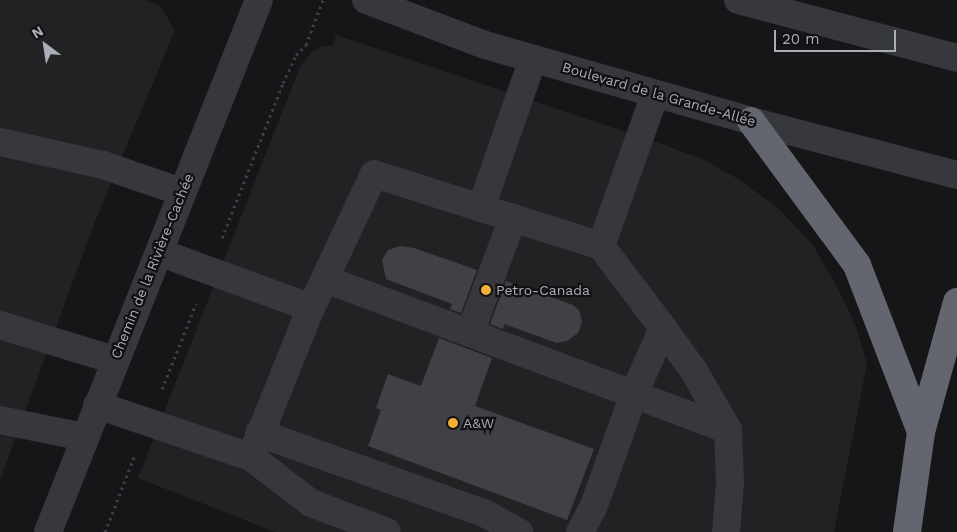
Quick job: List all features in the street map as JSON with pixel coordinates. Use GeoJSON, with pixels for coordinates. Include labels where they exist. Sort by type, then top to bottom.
{"type":"FeatureCollection","features":[{"type":"Feature","properties":{"kind":"highway"},"geometry":{"type":"LineString","coordinates":[[751,121],[857,265],[921,432]]}},
{"type":"Feature","properties":{"kind":"highway"},"geometry":{"type":"LineString","coordinates":[[907,532],[921,432],[957,302]]}},
{"type":"Feature","properties":{"kind":"street","name":"Chemin de la Rivière-Cachée"},"geometry":{"type":"LineString","coordinates":[[48,532],[114,360],[259,0]]}},
{"type":"Feature","properties":{"kind":"street","name":"Boulevard de la Grande-Allée"},"geometry":{"type":"LineString","coordinates":[[366,0],[485,45],[751,121],[957,175]]}},
{"type":"Feature","properties":{"kind":"street"},"geometry":{"type":"LineString","coordinates":[[738,0],[957,58]]}},
{"type":"Feature","properties":{"kind":"street"},"geometry":{"type":"LineString","coordinates":[[481,208],[534,58]]}},
{"type":"Feature","properties":{"kind":"street"},"geometry":{"type":"LineString","coordinates":[[601,246],[655,94]]}},
{"type":"Feature","properties":{"kind":"street"},"geometry":{"type":"LineString","coordinates":[[0,142],[103,165],[182,192]]}},
{"type":"Feature","properties":{"kind":"street"},"geometry":{"type":"LineString","coordinates":[[255,445],[311,308],[374,174],[601,246],[694,370],[728,430],[730,483],[726,532]]}},
{"type":"Feature","properties":{"kind":"street"},"geometry":{"type":"LineString","coordinates":[[470,333],[514,218]]}},
{"type":"Feature","properties":{"kind":"street"},"geometry":{"type":"LineString","coordinates":[[159,252],[311,308]]}},
{"type":"Feature","properties":{"kind":"street"},"geometry":{"type":"LineString","coordinates":[[325,278],[728,430]]}},
{"type":"Feature","properties":{"kind":"street"},"geometry":{"type":"LineString","coordinates":[[0,325],[114,360]]}},
{"type":"Feature","properties":{"kind":"street"},"geometry":{"type":"LineString","coordinates":[[580,532],[593,508],[634,394],[663,328]]}},
{"type":"Feature","properties":{"kind":"street"},"geometry":{"type":"LineString","coordinates":[[97,404],[255,445],[486,514],[520,532]]}},
{"type":"Feature","properties":{"kind":"street"},"geometry":{"type":"LineString","coordinates":[[0,420],[84,437]]}},
{"type":"Feature","properties":{"kind":"street"},"geometry":{"type":"LineString","coordinates":[[255,445],[311,503],[387,532]]}},
{"type":"Feature","properties":{"kind":"path"},"geometry":{"type":"LineString","coordinates":[[225,230],[283,83],[296,55],[306,45],[323,0]]}},
{"type":"Feature","properties":{"kind":"path"},"geometry":{"type":"LineString","coordinates":[[165,382],[192,312]]}},
{"type":"Feature","properties":{"kind":"path"},"geometry":{"type":"LineString","coordinates":[[105,532],[130,469]]}},
{"type":"Feature","properties":{"kind":"shaded area"},"geometry":{"type":"Polygon","coordinates":[[[0,0],[145,0],[160,6],[175,30],[94,224],[0,480],[0,0]]]}},
{"type":"Feature","properties":{"kind":"shaded area"},"geometry":{"type":"Polygon","coordinates":[[[336,35],[702,159],[740,180],[778,208],[812,244],[833,279],[854,321],[867,363],[834,532],[275,532],[138,478],[300,67],[311,53],[321,46],[333,46],[336,35]]]}},
{"type":"Feature","properties":{"kind":"building"},"geometry":{"type":"Polygon","coordinates":[[[400,246],[414,248],[477,270],[461,313],[450,309],[452,304],[386,279],[382,260],[388,250],[400,246]]]}},
{"type":"Feature","properties":{"kind":"building"},"geometry":{"type":"Polygon","coordinates":[[[506,281],[573,305],[579,310],[582,322],[578,333],[567,341],[557,343],[504,324],[503,329],[490,324],[506,281]]]}},
{"type":"Feature","properties":{"kind":"building"},"geometry":{"type":"Polygon","coordinates":[[[439,338],[492,358],[475,406],[594,449],[567,520],[368,446],[381,410],[376,408],[388,374],[421,386],[439,338]]]}},
{"type":"Feature","properties":{"kind":"place","name":"Petro-Canada"},"geometry":{"type":"Point","coordinates":[486,290]}},
{"type":"Feature","properties":{"kind":"place","name":"A&W"},"geometry":{"type":"Point","coordinates":[453,423]}}]}
